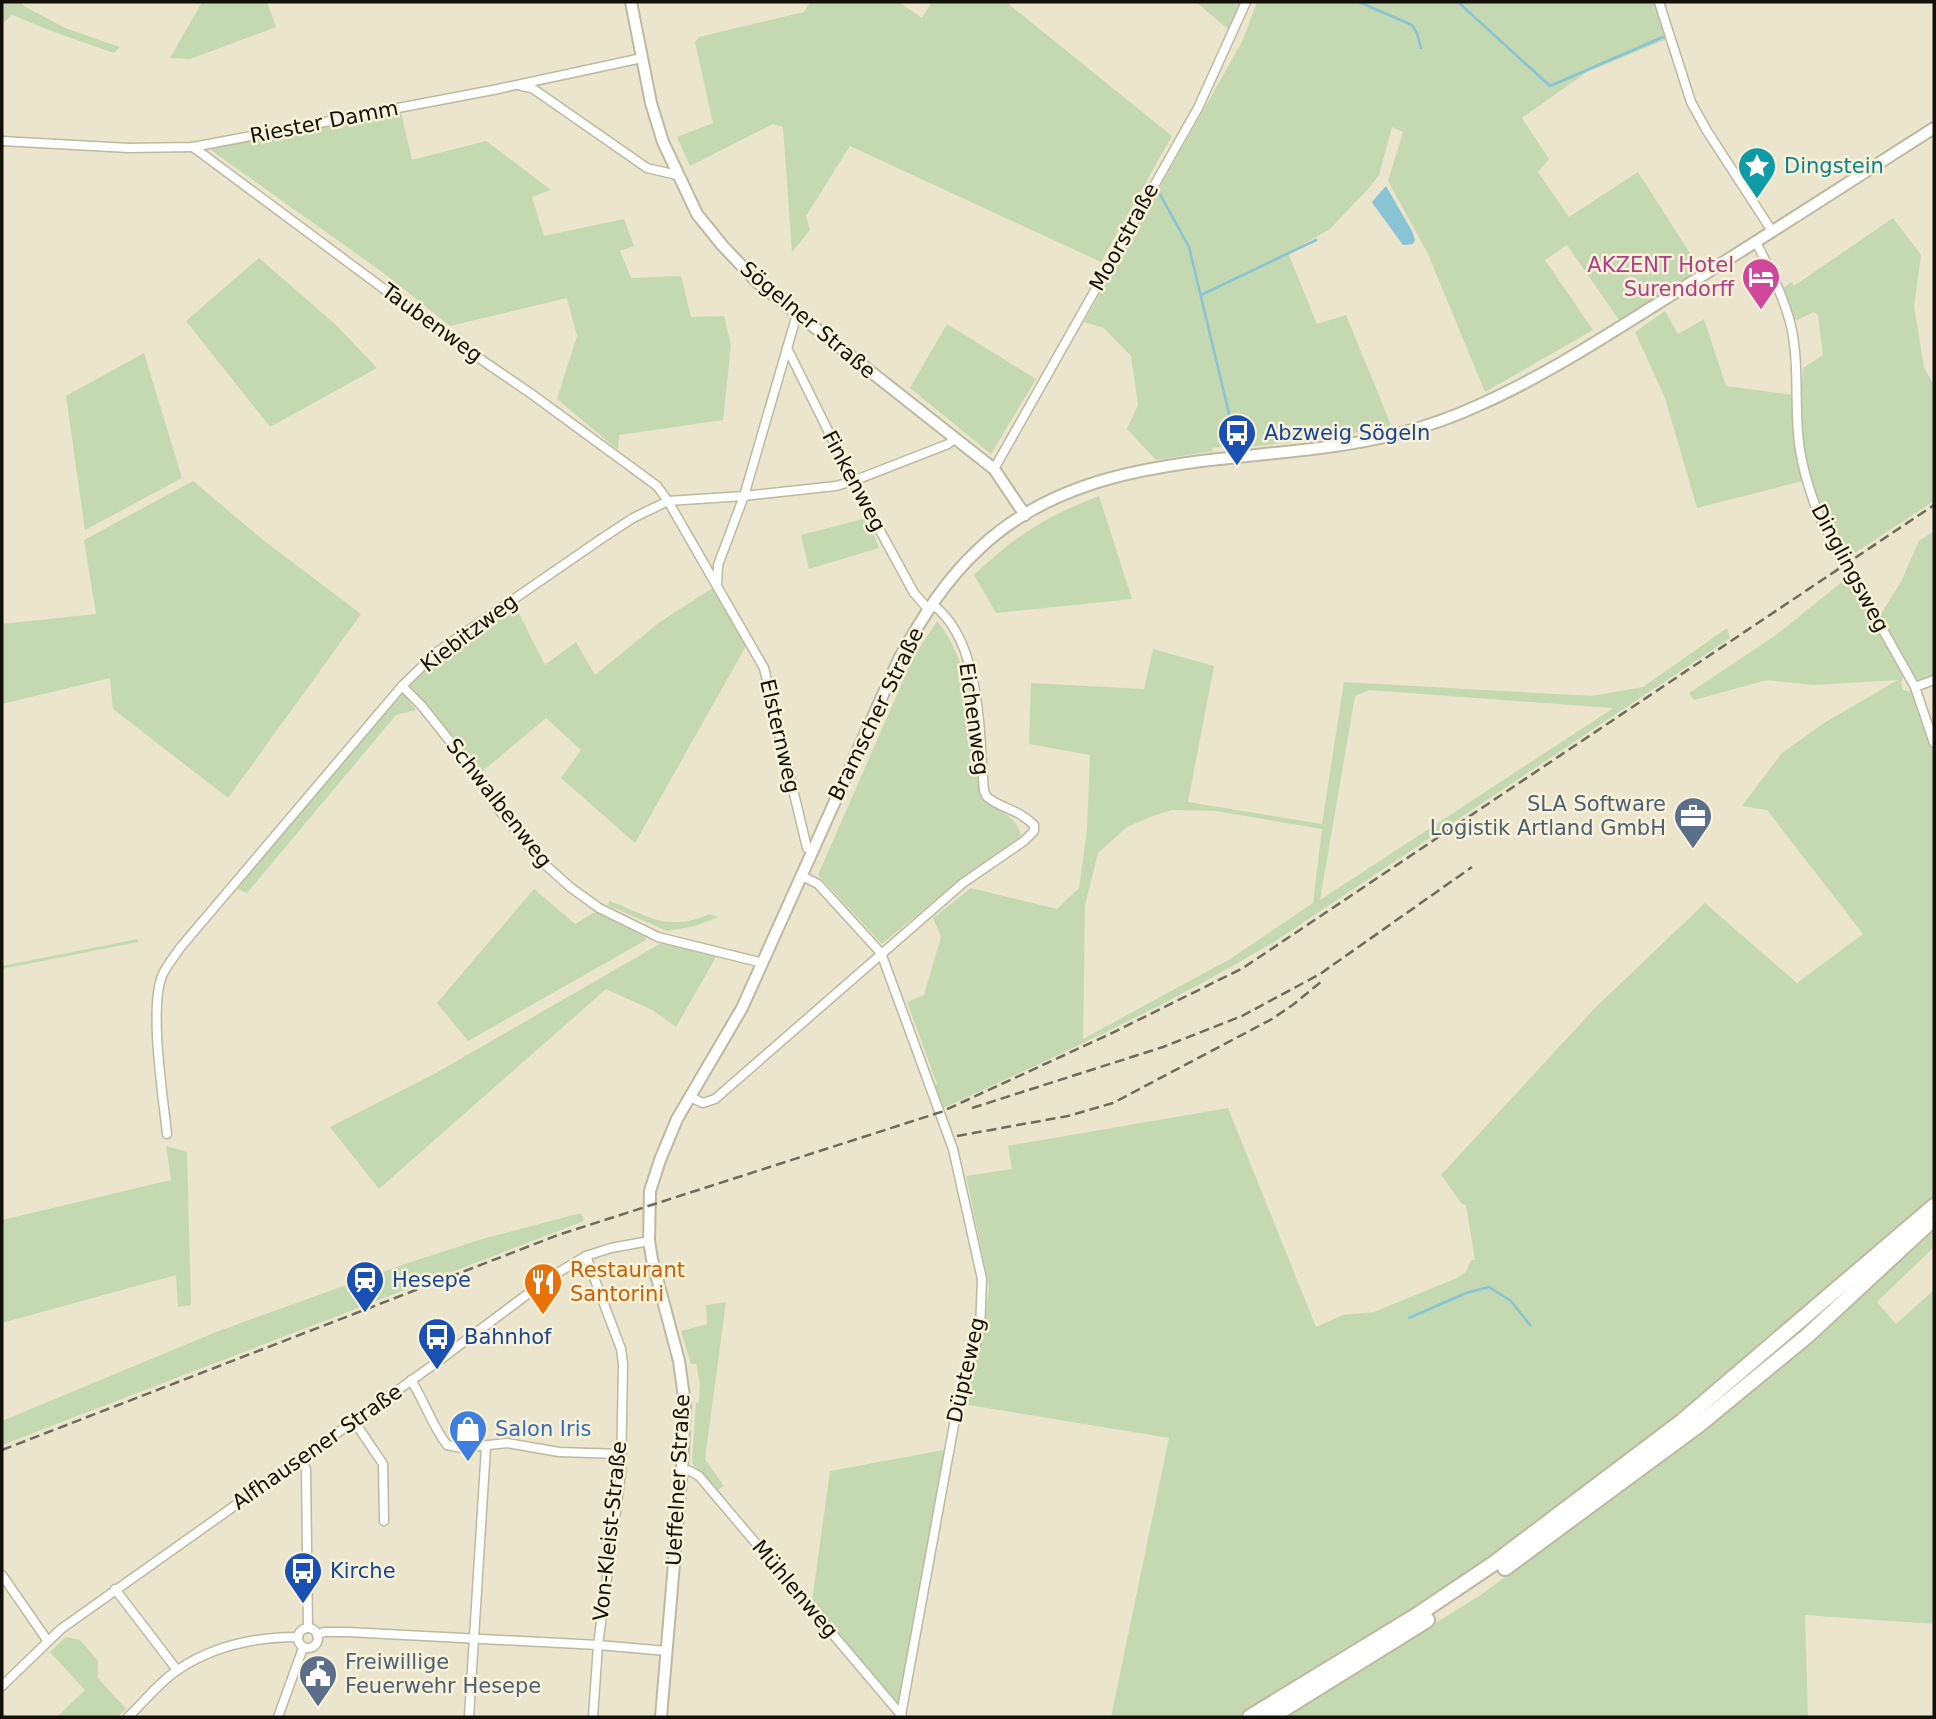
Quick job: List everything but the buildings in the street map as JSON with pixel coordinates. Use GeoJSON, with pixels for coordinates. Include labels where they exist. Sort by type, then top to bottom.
{"type":"FeatureCollection","features":[{"type":"Feature","properties":{"kind":"highway"},"geometry":{"type":"LineString","coordinates":[[1250,1717],[1414,1617],[1493,1564],[1681,1422],[1934,1206]]}},
{"type":"Feature","properties":{"kind":"highway"},"geometry":{"type":"LineString","coordinates":[[1270,1717],[1335,1679],[1498,1573],[1700,1424],[1807,1336],[1934,1218]]}},
{"type":"Feature","properties":{"kind":"street","name":"Sögelner Straße"},"geometry":{"type":"LineString","coordinates":[[631,2],[651,103],[663,142],[697,214],[757,282],[994,469],[1025,515]]}},
{"type":"Feature","properties":{"kind":"street","name":"Moorstraße"},"geometry":{"type":"LineString","coordinates":[[994,469],[1198,108],[1246,2]]}},
{"type":"Feature","properties":{"kind":"street"},"geometry":{"type":"LineString","coordinates":[[1659,2],[1691,102],[1772,231]]}},
{"type":"Feature","properties":{"kind":"street","name":"Riester Damm"},"geometry":{"type":"LineString","coordinates":[[2,141],[130,148],[193,147],[518,85],[642,58]]}},
{"type":"Feature","properties":{"kind":"street"},"geometry":{"type":"LineString","coordinates":[[518,85],[533,88],[647,168],[677,176]]}},
{"type":"Feature","properties":{"kind":"street","name":"Bramscher Straße"},"geometry":{"type":"LineString","coordinates":[[649,1205],[660,1160],[677,1119],[729,1031],[763,963],[899,659],[948,582],[980,547],[1025,515],[1096,482],[1151,468],[1323,448],[1426,425],[1473,408],[1518,387],[1606,336],[1934,128]]}},
{"type":"Feature","properties":{"kind":"street","name":"Taubenweg"},"geometry":{"type":"LineString","coordinates":[[193,147],[454,341],[657,486],[668,501]]}},
{"type":"Feature","properties":{"kind":"street","name":"Dinglingsweg"},"geometry":{"type":"LineString","coordinates":[[1756,242],[1790,325],[1797,368],[1797,432],[1801,462],[1809,489],[1819,516],[1915,687],[1934,743]]}},
{"type":"Feature","properties":{"kind":"street"},"geometry":{"type":"LineString","coordinates":[[717,586],[718,565],[744,496],[797,314]]}},
{"type":"Feature","properties":{"kind":"street","name":"Finkenweg"},"geometry":{"type":"LineString","coordinates":[[787,348],[853,481],[914,593],[930,607]]}},
{"type":"Feature","properties":{"kind":"street","name":"Kiebitzweg"},"geometry":{"type":"LineString","coordinates":[[167,1133],[158,1035],[158,998],[163,974],[188,938],[402,686],[437,652],[633,518],[668,501],[836,486],[948,444],[955,438]]}},
{"type":"Feature","properties":{"kind":"street","name":"Elsternweg"},"geometry":{"type":"LineString","coordinates":[[668,501],[764,668],[807,848],[812,852]]}},
{"type":"Feature","properties":{"kind":"street","name":"Eichenweg"},"geometry":{"type":"LineString","coordinates":[[690,1097],[702,1102],[715,1099],[963,883],[1031,836],[1034,831],[1034,825],[1028,819],[987,797],[974,684],[966,654],[942,612],[930,607]]}},
{"type":"Feature","properties":{"kind":"street"},"geometry":{"type":"LineString","coordinates":[[1915,687],[1934,680]]}},
{"type":"Feature","properties":{"kind":"street","name":"Schwalbenweg"},"geometry":{"type":"LineString","coordinates":[[402,686],[453,745],[496,806],[540,860],[570,887],[599,908],[658,937],[763,963]]}},
{"type":"Feature","properties":{"kind":"street"},"geometry":{"type":"LineString","coordinates":[[802,876],[818,884],[881,953]]}},
{"type":"Feature","properties":{"kind":"street","name":"Düpteweg"},"geometry":{"type":"LineString","coordinates":[[881,953],[953,1149],[982,1279],[980,1330],[957,1408],[902,1716]]}},
{"type":"Feature","properties":{"kind":"street","name":"Ueffelner Straße"},"geometry":{"type":"LineString","coordinates":[[649,1205],[649,1241],[657,1281],[680,1361],[685,1420],[661,1717]]}},
{"type":"Feature","properties":{"kind":"street","name":"Alfhausener Straße"},"geometry":{"type":"LineString","coordinates":[[2,1686],[47,1640],[115,1589],[354,1421],[549,1278],[586,1256],[649,1241]]}},
{"type":"Feature","properties":{"kind":"street","name":"Von-Kleist-Straße"},"geometry":{"type":"LineString","coordinates":[[586,1256],[623,1357],[621,1474],[598,1645],[593,1717]]}},
{"type":"Feature","properties":{"kind":"street"},"geometry":{"type":"LineString","coordinates":[[411,1380],[424,1403],[428,1417],[447,1445],[461,1448],[507,1443],[559,1452],[620,1454]]}},
{"type":"Feature","properties":{"kind":"street"},"geometry":{"type":"LineString","coordinates":[[354,1421],[383,1464],[384,1521]]}},
{"type":"Feature","properties":{"kind":"street"},"geometry":{"type":"LineString","coordinates":[[469,1717],[486,1447]]}},
{"type":"Feature","properties":{"kind":"street"},"geometry":{"type":"LineString","coordinates":[[300,1459],[306,1469],[308,1628]]}},
{"type":"Feature","properties":{"kind":"street","name":"Mühlenweg"},"geometry":{"type":"LineString","coordinates":[[682,1469],[699,1476],[902,1716]]}},
{"type":"Feature","properties":{"kind":"street"},"geometry":{"type":"LineString","coordinates":[[2,1575],[47,1640]]}},
{"type":"Feature","properties":{"kind":"street"},"geometry":{"type":"LineString","coordinates":[[115,1589],[177,1670]]}},
{"type":"Feature","properties":{"kind":"street"},"geometry":{"type":"LineString","coordinates":[[308,1628],[317,1634],[316,1645],[310,1648],[303,1648],[298,1643],[301,1630],[308,1628]]}},
{"type":"Feature","properties":{"kind":"street"},"geometry":{"type":"LineString","coordinates":[[317,1634],[348,1632],[475,1638],[667,1651]]}},
{"type":"Feature","properties":{"kind":"street"},"geometry":{"type":"LineString","coordinates":[[128,1717],[177,1670],[226,1646],[251,1640],[298,1637]]}},
{"type":"Feature","properties":{"kind":"street"},"geometry":{"type":"LineString","coordinates":[[278,1717],[303,1648]]}},
{"type":"Feature","properties":{"kind":"green space"},"geometry":{"type":"Polygon","coordinates":[[[2,2],[21,2],[65,28],[120,47],[114,53],[12,15],[2,24],[2,2]]]}},
{"type":"Feature","properties":{"kind":"green space"},"geometry":{"type":"Polygon","coordinates":[[[202,2],[267,2],[276,27],[190,59],[170,58],[202,2]]]}},
{"type":"Feature","properties":{"kind":"green space"},"geometry":{"type":"Polygon","coordinates":[[[810,2],[899,2],[922,18],[932,2],[1006,2],[1172,136],[1101,262],[850,146],[806,216],[810,230],[792,252],[783,127],[773,124],[690,166],[677,137],[713,123],[695,42],[699,37],[804,12],[810,2]]]}},
{"type":"Feature","properties":{"kind":"green space"},"geometry":{"type":"Polygon","coordinates":[[[1196,2],[1240,2],[1229,30],[1196,2]]]}},
{"type":"Feature","properties":{"kind":"green space"},"geometry":{"type":"Polygon","coordinates":[[[1257,2],[1655,2],[1667,39],[1587,72],[1522,118],[1549,159],[1538,172],[1569,217],[1638,172],[1700,269],[1619,320],[1567,245],[1545,260],[1593,330],[1485,392],[1428,254],[1388,181],[1403,132],[1392,127],[1379,175],[1369,188],[1330,229],[1288,253],[1317,324],[1346,315],[1391,425],[1341,436],[1249,447],[1246,444],[1212,448],[1213,451],[1156,460],[1127,429],[1138,405],[1131,356],[1104,328],[1084,322],[1243,40],[1257,2]]]}},
{"type":"Feature","properties":{"kind":"green space"},"geometry":{"type":"Polygon","coordinates":[[[401,112],[412,160],[486,141],[551,190],[532,197],[544,236],[624,219],[634,246],[620,251],[631,278],[681,276],[691,317],[724,316],[731,345],[723,420],[619,435],[618,450],[557,399],[577,336],[567,298],[450,326],[385,274],[208,148],[401,112]]]}},
{"type":"Feature","properties":{"kind":"green space"},"geometry":{"type":"Polygon","coordinates":[[[1893,218],[1921,255],[1914,306],[1924,367],[1934,386],[1934,501],[1847,558],[1816,498],[1802,451],[1799,409],[1803,368],[1823,355],[1818,315],[1814,312],[1797,320],[1791,318],[1781,290],[1791,282],[1794,286],[1893,218]]]}},
{"type":"Feature","properties":{"kind":"green space"},"geometry":{"type":"Polygon","coordinates":[[[259,258],[337,326],[377,368],[270,427],[186,321],[259,258]]]}},
{"type":"Feature","properties":{"kind":"green space"},"geometry":{"type":"Polygon","coordinates":[[[1665,311],[1678,334],[1704,319],[1726,386],[1793,395],[1795,438],[1802,481],[1697,508],[1665,398],[1635,332],[1665,311]]]}},
{"type":"Feature","properties":{"kind":"green space"},"geometry":{"type":"Polygon","coordinates":[[[947,324],[1036,379],[991,454],[910,388],[947,324]]]}},
{"type":"Feature","properties":{"kind":"green space"},"geometry":{"type":"Polygon","coordinates":[[[144,353],[182,478],[85,530],[66,396],[144,353]]]}},
{"type":"Feature","properties":{"kind":"green space"},"geometry":{"type":"Polygon","coordinates":[[[193,481],[263,540],[361,614],[228,798],[113,709],[110,678],[2,704],[2,624],[96,614],[84,540],[193,481]]]}},
{"type":"Feature","properties":{"kind":"green space"},"geometry":{"type":"Polygon","coordinates":[[[1099,496],[1132,599],[996,613],[974,575],[1032,528],[1099,496]]]}},
{"type":"Feature","properties":{"kind":"green space"},"geometry":{"type":"Polygon","coordinates":[[[867,518],[879,548],[809,569],[801,535],[867,518]]]}},
{"type":"Feature","properties":{"kind":"green space"},"geometry":{"type":"Polygon","coordinates":[[[1934,531],[1934,678],[1923,682],[1912,677],[1879,617],[1901,582],[1919,541],[1934,531]]]}},
{"type":"Feature","properties":{"kind":"green space"},"geometry":{"type":"Polygon","coordinates":[[[1848,577],[1905,674],[1901,682],[1903,690],[1913,692],[1934,753],[1934,1200],[1662,1430],[1480,1566],[1331,1664],[1242,1717],[1111,1717],[1169,1438],[963,1404],[984,1331],[989,1286],[966,1176],[1012,1169],[1008,1146],[1228,1108],[1316,1327],[1343,1315],[1374,1312],[1466,1272],[1471,1260],[1475,1260],[1466,1205],[1462,1204],[1441,1175],[1595,1008],[1705,903],[1797,983],[1863,934],[1767,810],[1742,806],[1782,753],[1824,723],[1898,680],[1813,685],[1767,680],[1694,700],[1689,693],[1776,635],[1848,577]]]}},
{"type":"Feature","properties":{"kind":"green space"},"geometry":{"type":"Polygon","coordinates":[[[714,587],[746,646],[635,843],[561,778],[581,750],[546,718],[478,775],[405,685],[435,659],[514,604],[545,665],[576,642],[595,675],[660,622],[714,587]]]}},
{"type":"Feature","properties":{"kind":"green space"},"geometry":{"type":"Polygon","coordinates":[[[937,621],[950,639],[966,681],[974,727],[980,795],[1008,816],[1021,834],[960,879],[882,944],[818,875],[913,658],[937,621]]]}},
{"type":"Feature","properties":{"kind":"green space"},"geometry":{"type":"Polygon","coordinates":[[[1727,628],[1730,638],[1277,940],[1154,1008],[943,1108],[907,1002],[924,995],[941,937],[933,918],[971,888],[1057,909],[1079,888],[1087,830],[1090,755],[1029,744],[1031,683],[1144,689],[1153,649],[1214,666],[1188,802],[1322,824],[1344,682],[1592,696],[1643,687],[1727,628]],[[1369,690],[1355,696],[1320,900],[1612,709],[1612,708],[1369,690]],[[1172,810],[1127,827],[1098,853],[1085,905],[1083,1039],[1230,959],[1313,903],[1322,829],[1216,811],[1172,810]]]}},
{"type":"Feature","properties":{"kind":"green space"},"geometry":{"type":"Polygon","coordinates":[[[400,690],[416,710],[396,715],[247,893],[235,888],[400,690]]]}},
{"type":"Feature","properties":{"kind":"green space"},"geometry":{"type":"Polygon","coordinates":[[[534,889],[575,924],[595,912],[645,937],[646,940],[468,1041],[437,1003],[534,889]]]}},
{"type":"Feature","properties":{"kind":"green space"},"geometry":{"type":"Polygon","coordinates":[[[610,901],[648,917],[670,922],[682,922],[710,914],[718,917],[695,926],[667,931],[607,905],[610,901]]]}},
{"type":"Feature","properties":{"kind":"green space"},"geometry":{"type":"Polygon","coordinates":[[[138,939],[138,942],[2,969],[2,966],[138,939]]]}},
{"type":"Feature","properties":{"kind":"green space"},"geometry":{"type":"Polygon","coordinates":[[[663,942],[716,957],[676,1027],[652,1010],[606,989],[379,1189],[330,1127],[436,1073],[663,942]]]}},
{"type":"Feature","properties":{"kind":"green space"},"geometry":{"type":"Polygon","coordinates":[[[166,1146],[187,1152],[191,1305],[178,1307],[176,1275],[2,1323],[2,1220],[171,1180],[166,1146]]]}},
{"type":"Feature","properties":{"kind":"green space"},"geometry":{"type":"Polygon","coordinates":[[[581,1213],[584,1221],[2,1445],[2,1421],[216,1332],[396,1267],[482,1239],[581,1213]]]}},
{"type":"Feature","properties":{"kind":"green space"},"geometry":{"type":"Polygon","coordinates":[[[1934,1231],[1934,1247],[1877,1302],[1896,1324],[1934,1290],[1934,1624],[1805,1615],[1808,1717],[1286,1717],[1482,1594],[1588,1517],[1759,1382],[1934,1231]]]}},
{"type":"Feature","properties":{"kind":"green space"},"geometry":{"type":"Polygon","coordinates":[[[726,1302],[705,1459],[724,1486],[716,1491],[692,1463],[700,1383],[696,1364],[691,1364],[681,1331],[707,1324],[706,1305],[726,1302]]]}},
{"type":"Feature","properties":{"kind":"green space"},"geometry":{"type":"Polygon","coordinates":[[[944,1450],[899,1707],[812,1602],[830,1471],[944,1450]]]}},
{"type":"Feature","properties":{"kind":"green space"},"geometry":{"type":"Polygon","coordinates":[[[66,1637],[80,1640],[98,1661],[98,1678],[126,1709],[117,1717],[57,1717],[85,1690],[50,1652],[66,1637]]]}},
{"type":"Feature","properties":{"kind":"water"},"geometry":{"type":"Polygon","coordinates":[[[1386,186],[1412,231],[1415,240],[1413,244],[1403,245],[1372,202],[1386,186]]]}},
{"type":"Feature","properties":{"kind":"waterway"},"geometry":{"type":"LineString","coordinates":[[1359,2],[1412,25],[1421,48]]}},
{"type":"Feature","properties":{"kind":"waterway"},"geometry":{"type":"LineString","coordinates":[[1458,2],[1550,86],[1663,37]]}},
{"type":"Feature","properties":{"kind":"waterway"},"geometry":{"type":"LineString","coordinates":[[1157,189],[1189,247],[1233,430]]}},
{"type":"Feature","properties":{"kind":"waterway"},"geometry":{"type":"LineString","coordinates":[[1201,295],[1316,240]]}},
{"type":"Feature","properties":{"kind":"waterway"},"geometry":{"type":"LineString","coordinates":[[1409,1318],[1466,1293],[1489,1287],[1511,1301],[1530,1325]]}},
{"type":"Feature","properties":{"kind":"railway"},"geometry":{"type":"LineString","coordinates":[[2,1450],[558,1235],[941,1112],[1110,1034],[1243,968],[1934,505]]}},
{"type":"Feature","properties":{"kind":"railway"},"geometry":{"type":"LineString","coordinates":[[972,1108],[1163,1047],[1242,1016],[1320,974],[1472,867]]}},
{"type":"Feature","properties":{"kind":"railway"},"geometry":{"type":"LineString","coordinates":[[957,1136],[1068,1116],[1113,1103],[1272,1019],[1322,981]]}},
{"type":"Feature","properties":{"kind":"place","name":"Dingstein"},"geometry":{"type":"Point","coordinates":[1757,200]}},
{"type":"Feature","properties":{"kind":"place","name":"AKZENT Hotel Surendorff"},"geometry":{"type":"Point","coordinates":[1761,311]}},
{"type":"Feature","properties":{"kind":"place","name":"Abzweig Sögeln"},"geometry":{"type":"Point","coordinates":[1237,467]}},
{"type":"Feature","properties":{"kind":"place","name":"SLA Software Logistik Artland GmbH"},"geometry":{"type":"Point","coordinates":[1693,850]}},
{"type":"Feature","properties":{"kind":"place","name":"Hesepe"},"geometry":{"type":"Point","coordinates":[365,1314]}},
{"type":"Feature","properties":{"kind":"place","name":"Restaurant Santorini"},"geometry":{"type":"Point","coordinates":[543,1316]}},
{"type":"Feature","properties":{"kind":"place","name":"Bahnhof"},"geometry":{"type":"Point","coordinates":[437,1371]}},
{"type":"Feature","properties":{"kind":"place","name":"Salon Iris"},"geometry":{"type":"Point","coordinates":[468,1463]}},
{"type":"Feature","properties":{"kind":"place","name":"Kirche"},"geometry":{"type":"Point","coordinates":[303,1605]}},
{"type":"Feature","properties":{"kind":"place","name":"Freiwillige Feuerwehr Hesepe"},"geometry":{"type":"Point","coordinates":[318,1708]}}]}
